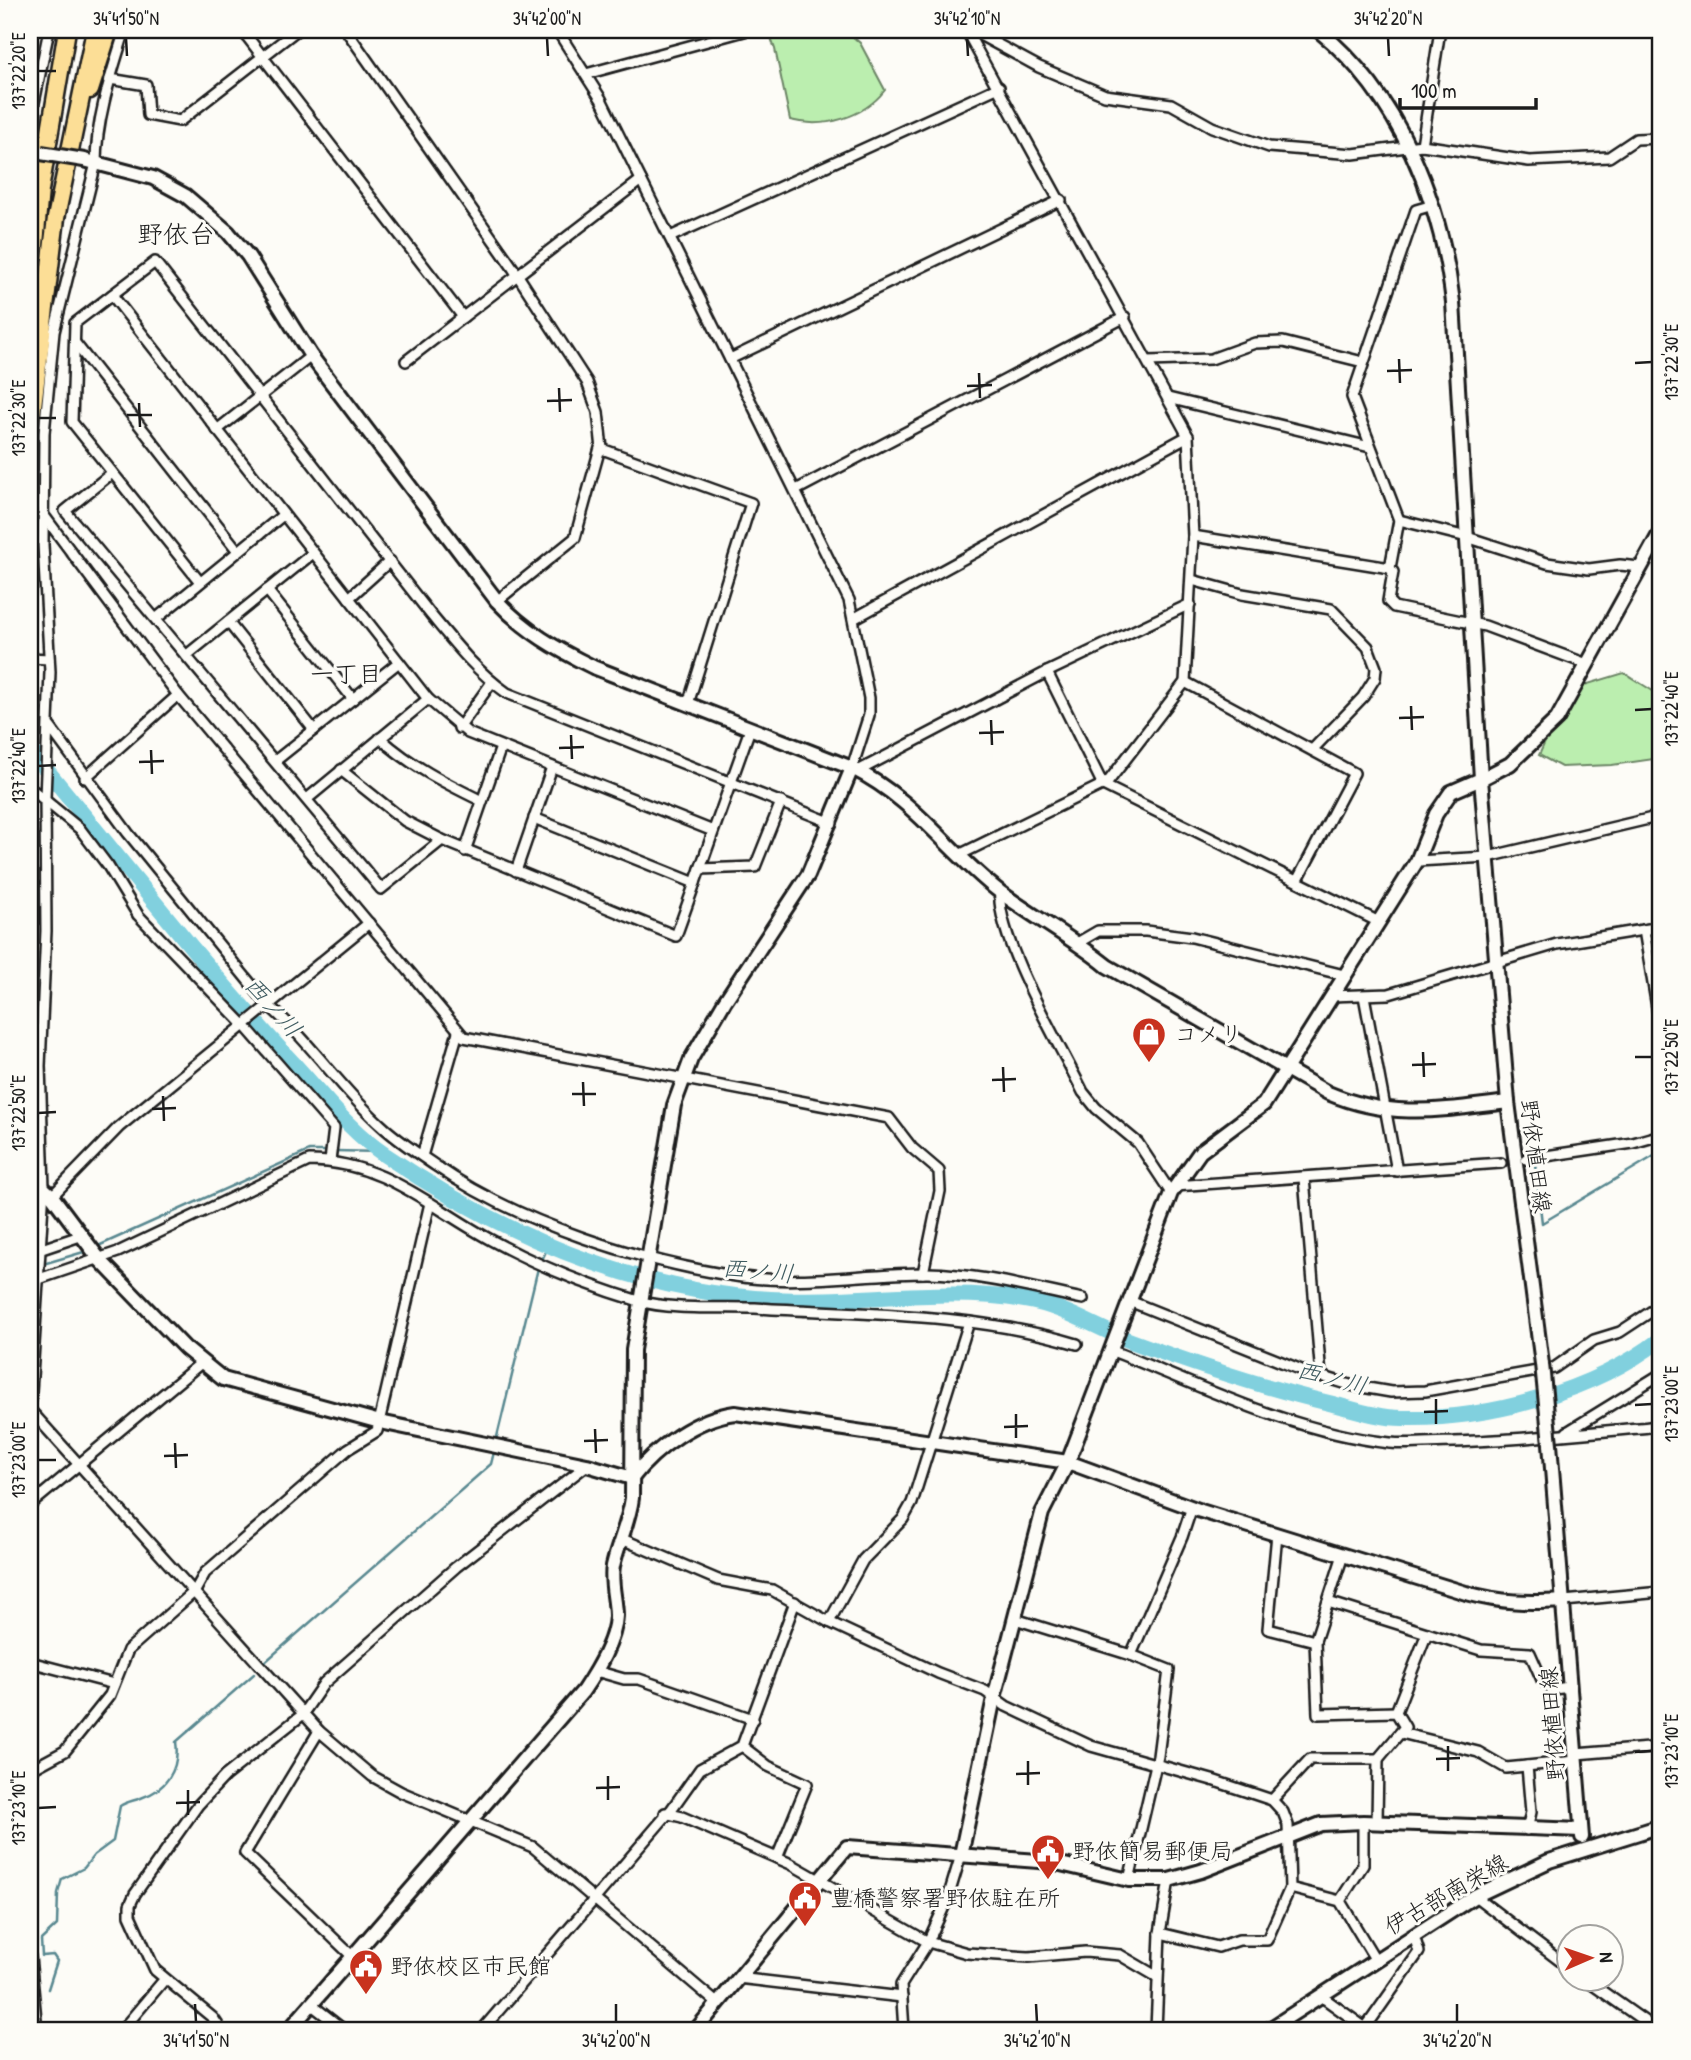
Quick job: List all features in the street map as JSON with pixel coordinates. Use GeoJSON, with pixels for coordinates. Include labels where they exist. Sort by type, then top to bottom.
{"type":"FeatureCollection","features":[{"type":"Feature","properties":{"kind":"highway"},"geometry":{"type":"LineString","coordinates":[[30,298],[40,190],[68,30]]}},
{"type":"Feature","properties":{"kind":"highway"},"geometry":{"type":"LineString","coordinates":[[30,430],[56,218],[95,30]]}},
{"type":"Feature","properties":{"kind":"highway"},"geometry":{"type":"LineString","coordinates":[[77,109],[92,88],[109,30]]}},
{"type":"Feature","properties":{"kind":"street"},"geometry":{"type":"LineString","coordinates":[[30,122],[49,30]]}},
{"type":"Feature","properties":{"kind":"street"},"geometry":{"type":"LineString","coordinates":[[125,30],[90,161],[54,332],[44,433],[46,517],[43,545],[49,659],[49,731],[47,896],[40,1066],[48,1192],[35,1254],[30,1409],[319,1731],[372,1776],[452,1815],[469,1819],[533,1847],[718,2004]]}},
{"type":"Feature","properties":{"kind":"street"},"geometry":{"type":"LineString","coordinates":[[242,30],[463,317]]}},
{"type":"Feature","properties":{"kind":"street"},"geometry":{"type":"LineString","coordinates":[[110,79],[146,85],[148,116],[180,121],[297,30]]}},
{"type":"Feature","properties":{"kind":"street"},"geometry":{"type":"LineString","coordinates":[[346,30],[518,276],[593,392],[602,449],[575,538],[497,601]]}},
{"type":"Feature","properties":{"kind":"street"},"geometry":{"type":"LineString","coordinates":[[289,2030],[469,1819],[583,1691],[596,1671],[613,1631],[616,1616],[612,1570],[629,1520],[632,1478],[633,1350],[674,1105],[681,1081],[754,953],[802,886],[855,769],[869,715],[867,679],[855,618],[796,490],[670,237],[586,74],[557,30]]}},
{"type":"Feature","properties":{"kind":"street"},"geometry":{"type":"LineString","coordinates":[[586,74],[748,30]]}},
{"type":"Feature","properties":{"kind":"street"},"geometry":{"type":"LineString","coordinates":[[961,854],[1103,785],[1185,682],[1193,536],[1188,436],[969,30]]}},
{"type":"Feature","properties":{"kind":"street"},"geometry":{"type":"LineString","coordinates":[[969,30],[1039,67],[1105,95],[1171,104],[1212,127],[1269,147],[1353,154],[1422,145],[1529,161],[1609,157],[1636,139],[1661,138]]}},
{"type":"Feature","properties":{"kind":"street","name":"野依植田線"},"geometry":{"type":"LineString","coordinates":[[1318,30],[1361,75],[1409,146],[1433,205],[1448,260],[1453,302],[1481,779],[1508,1102],[1542,1364],[1584,1848]]}},
{"type":"Feature","properties":{"kind":"street"},"geometry":{"type":"LineString","coordinates":[[1422,145],[1440,30]]}},
{"type":"Feature","properties":{"kind":"street"},"geometry":{"type":"LineString","coordinates":[[670,237],[999,87]]}},
{"type":"Feature","properties":{"kind":"street"},"geometry":{"type":"LineString","coordinates":[[35,152],[90,161],[153,177],[211,215],[248,256],[311,356],[497,601],[519,625],[552,647],[750,729],[855,769],[894,792],[1000,891],[1079,942],[1107,966],[1288,1071],[1355,1104],[1385,1110],[1424,1112],[1508,1102]]}},
{"type":"Feature","properties":{"kind":"street"},"geometry":{"type":"LineString","coordinates":[[406,360],[641,180]]}},
{"type":"Feature","properties":{"kind":"street"},"geometry":{"type":"LineString","coordinates":[[730,359],[1061,200]]}},
{"type":"Feature","properties":{"kind":"street"},"geometry":{"type":"LineString","coordinates":[[1433,205],[1416,210],[1352,397],[1399,520],[1390,568],[1393,572],[1388,597],[1390,605],[1472,622],[1587,664]]}},
{"type":"Feature","properties":{"kind":"street"},"geometry":{"type":"LineString","coordinates":[[200,582],[72,422],[75,323],[155,262],[472,665],[492,682],[507,693],[832,823]]}},
{"type":"Feature","properties":{"kind":"street"},"geometry":{"type":"LineString","coordinates":[[112,295],[428,699],[459,728],[713,831]]}},
{"type":"Feature","properties":{"kind":"street"},"geometry":{"type":"LineString","coordinates":[[796,490],[1125,317]]}},
{"type":"Feature","properties":{"kind":"street"},"geometry":{"type":"LineString","coordinates":[[1148,361],[1211,359],[1255,343],[1283,342],[1363,362]]}},
{"type":"Feature","properties":{"kind":"street"},"geometry":{"type":"LineString","coordinates":[[75,343],[238,551]]}},
{"type":"Feature","properties":{"kind":"street"},"geometry":{"type":"LineString","coordinates":[[217,430],[311,356]]}},
{"type":"Feature","properties":{"kind":"street"},"geometry":{"type":"LineString","coordinates":[[1168,398],[1370,447]]}},
{"type":"Feature","properties":{"kind":"street"},"geometry":{"type":"LineString","coordinates":[[855,618],[1188,436]]}},
{"type":"Feature","properties":{"kind":"street"},"geometry":{"type":"LineString","coordinates":[[602,449],[751,503],[688,704]]}},
{"type":"Feature","properties":{"kind":"street"},"geometry":{"type":"LineString","coordinates":[[112,473],[65,510],[381,889],[442,840]]}},
{"type":"Feature","properties":{"kind":"street"},"geometry":{"type":"LineString","coordinates":[[157,618],[283,515]]}},
{"type":"Feature","properties":{"kind":"street"},"geometry":{"type":"LineString","coordinates":[[46,517],[178,695],[458,1032],[470,1040],[889,1118],[912,1148],[939,1171],[940,1191],[923,1273]]}},
{"type":"Feature","properties":{"kind":"street"},"geometry":{"type":"LineString","coordinates":[[1399,520],[1467,537],[1548,564],[1590,569],[1620,565],[1640,567]]}},
{"type":"Feature","properties":{"kind":"street"},"geometry":{"type":"LineString","coordinates":[[904,2030],[901,1985],[928,1942],[961,1856],[994,1698],[1042,1513],[1068,1461],[1132,1302],[1173,1189],[1200,1152],[1264,1104],[1288,1071],[1377,921],[1417,861],[1436,814],[1451,792],[1510,764],[1557,719],[1661,531]]}},
{"type":"Feature","properties":{"kind":"street"},"geometry":{"type":"LineString","coordinates":[[1193,536],[1390,568]]}},
{"type":"Feature","properties":{"kind":"street"},"geometry":{"type":"LineString","coordinates":[[187,655],[313,553]]}},
{"type":"Feature","properties":{"kind":"street"},"geometry":{"type":"LineString","coordinates":[[349,598],[390,561]]}},
{"type":"Feature","properties":{"kind":"street"},"geometry":{"type":"LineString","coordinates":[[1192,580],[1242,594],[1331,609],[1368,647],[1376,668],[1375,678],[1363,697],[1312,750]]}},
{"type":"Feature","properties":{"kind":"street"},"geometry":{"type":"LineString","coordinates":[[267,590],[353,699]]}},
{"type":"Feature","properties":{"kind":"street"},"geometry":{"type":"LineString","coordinates":[[855,769],[1047,672],[1190,604]]}},
{"type":"Feature","properties":{"kind":"street"},"geometry":{"type":"LineString","coordinates":[[228,622],[314,730]]}},
{"type":"Feature","properties":{"kind":"street"},"geometry":{"type":"LineString","coordinates":[[30,658],[49,659]]}},
{"type":"Feature","properties":{"kind":"street"},"geometry":{"type":"LineString","coordinates":[[275,761],[399,662]]}},
{"type":"Feature","properties":{"kind":"street"},"geometry":{"type":"LineString","coordinates":[[1047,672],[1103,785],[1377,921]]}},
{"type":"Feature","properties":{"kind":"street"},"geometry":{"type":"LineString","coordinates":[[459,728],[492,682]]}},
{"type":"Feature","properties":{"kind":"street"},"geometry":{"type":"LineString","coordinates":[[1185,682],[1214,701],[1354,773],[1297,881]]}},
{"type":"Feature","properties":{"kind":"street"},"geometry":{"type":"LineString","coordinates":[[85,778],[178,695]]}},
{"type":"Feature","properties":{"kind":"street"},"geometry":{"type":"LineString","coordinates":[[307,799],[428,699]]}},
{"type":"Feature","properties":{"kind":"street"},"geometry":{"type":"LineString","coordinates":[[341,770],[405,821],[442,840],[676,936],[750,729]]}},
{"type":"Feature","properties":{"kind":"street"},"geometry":{"type":"LineString","coordinates":[[49,731],[268,1005],[288,1023],[381,1125],[422,1156],[498,1201],[603,1245],[743,1277],[782,1279],[923,1273],[978,1277],[1083,1299]]}},
{"type":"Feature","properties":{"kind":"street"},"geometry":{"type":"LineString","coordinates":[[380,738],[402,758],[482,801]]}},
{"type":"Feature","properties":{"kind":"street"},"geometry":{"type":"LineString","coordinates":[[465,851],[501,747]]}},
{"type":"Feature","properties":{"kind":"street"},"geometry":{"type":"LineString","coordinates":[[516,871],[552,767]]}},
{"type":"Feature","properties":{"kind":"street"},"geometry":{"type":"LineString","coordinates":[[30,788],[47,796],[80,830],[108,866],[138,915],[245,1024],[334,1128],[330,1159]]}},
{"type":"Feature","properties":{"kind":"street"},"geometry":{"type":"LineString","coordinates":[[700,869],[755,867],[781,802]]}},
{"type":"Feature","properties":{"kind":"street"},"geometry":{"type":"LineString","coordinates":[[1417,861],[1488,857],[1661,816]]}},
{"type":"Feature","properties":{"kind":"street"},"geometry":{"type":"LineString","coordinates":[[534,818],[695,883]]}},
{"type":"Feature","properties":{"kind":"street"},"geometry":{"type":"LineString","coordinates":[[1000,891],[998,906],[1002,920],[1025,975],[1083,1091],[1096,1108],[1138,1143],[1173,1189]]}},
{"type":"Feature","properties":{"kind":"street"},"geometry":{"type":"LineString","coordinates":[[48,1192],[119,1127],[369,923]]}},
{"type":"Feature","properties":{"kind":"street"},"geometry":{"type":"LineString","coordinates":[[1331,996],[1389,994],[1558,944],[1661,927]]}},
{"type":"Feature","properties":{"kind":"street"},"geometry":{"type":"LineString","coordinates":[[1644,930],[1661,1031]]}},
{"type":"Feature","properties":{"kind":"street"},"geometry":{"type":"LineString","coordinates":[[1079,942],[1098,931],[1146,931],[1192,937],[1344,975]]}},
{"type":"Feature","properties":{"kind":"street"},"geometry":{"type":"LineString","coordinates":[[1364,996],[1397,1171]]}},
{"type":"Feature","properties":{"kind":"street"},"geometry":{"type":"LineString","coordinates":[[422,1156],[458,1032]]}},
{"type":"Feature","properties":{"kind":"street"},"geometry":{"type":"LineString","coordinates":[[1526,1159],[1633,1143],[1661,1135]]}},
{"type":"Feature","properties":{"kind":"street"},"geometry":{"type":"LineString","coordinates":[[36,1277],[98,1257],[309,1161],[330,1159],[393,1179],[534,1262],[640,1301],[969,1322],[1002,1326],[1077,1344]]}},
{"type":"Feature","properties":{"kind":"street"},"geometry":{"type":"LineString","coordinates":[[1173,1189],[1501,1163]]}},
{"type":"Feature","properties":{"kind":"street"},"geometry":{"type":"LineString","coordinates":[[30,1175],[48,1192],[98,1257],[201,1363],[223,1379],[380,1422],[587,1465],[632,1478]]}},
{"type":"Feature","properties":{"kind":"street"},"geometry":{"type":"LineString","coordinates":[[1304,1178],[1321,1376]]}},
{"type":"Feature","properties":{"kind":"street"},"geometry":{"type":"LineString","coordinates":[[30,1770],[65,1751],[110,1695],[128,1650],[195,1591],[205,1573],[348,1449],[377,1431],[430,1203]]}},
{"type":"Feature","properties":{"kind":"street"},"geometry":{"type":"LineString","coordinates":[[35,1254],[84,1239]]}},
{"type":"Feature","properties":{"kind":"street"},"geometry":{"type":"LineString","coordinates":[[1132,1302],[1321,1376],[1391,1392],[1425,1391],[1528,1375],[1554,1368],[1594,1340],[1620,1332],[1661,1305]]}},
{"type":"Feature","properties":{"kind":"street"},"geometry":{"type":"LineString","coordinates":[[829,1622],[863,1560],[908,1511],[969,1322]]}},
{"type":"Feature","properties":{"kind":"street"},"geometry":{"type":"LineString","coordinates":[[1112,1352],[1289,1422],[1347,1437],[1393,1444],[1534,1440],[1564,1434],[1661,1426]]}},
{"type":"Feature","properties":{"kind":"street"},"geometry":{"type":"LineString","coordinates":[[30,1505],[201,1363]]}},
{"type":"Feature","properties":{"kind":"street"},"geometry":{"type":"LineString","coordinates":[[1564,1434],[1661,1374]]}},
{"type":"Feature","properties":{"kind":"street"},"geometry":{"type":"LineString","coordinates":[[632,1478],[643,1464],[697,1426],[720,1415],[735,1413],[1068,1461],[1192,1507],[1499,1602],[1530,1605],[1661,1592]]}},
{"type":"Feature","properties":{"kind":"street"},"geometry":{"type":"LineString","coordinates":[[221,2030],[213,2018],[155,1970],[130,1915],[130,1905],[135,1894],[198,1805],[225,1776],[302,1715],[324,1683],[456,1567],[587,1465]]}},
{"type":"Feature","properties":{"kind":"street"},"geometry":{"type":"LineString","coordinates":[[1131,1655],[1182,1537],[1192,1507]]}},
{"type":"Feature","properties":{"kind":"street"},"geometry":{"type":"LineString","coordinates":[[1277,1534],[1268,1629],[1315,1641]]}},
{"type":"Feature","properties":{"kind":"street"},"geometry":{"type":"LineString","coordinates":[[622,1539],[718,1580],[772,1590],[829,1622],[938,1673],[985,1691],[1091,1746],[1154,1766],[1212,1780],[1272,1801],[1283,1812],[1288,1835],[1290,1888],[1267,1940],[1239,1940],[1218,1947],[1160,1933]]}},
{"type":"Feature","properties":{"kind":"street"},"geometry":{"type":"LineString","coordinates":[[1343,1555],[1315,1641],[1318,1714],[1396,1712]]}},
{"type":"Feature","properties":{"kind":"street"},"geometry":{"type":"LineString","coordinates":[[482,2030],[700,1769],[742,1746],[795,1602]]}},
{"type":"Feature","properties":{"kind":"street"},"geometry":{"type":"LineString","coordinates":[[1328,1602],[1481,1650],[1530,1653],[1542,1680],[1553,1689],[1571,1687]]}},
{"type":"Feature","properties":{"kind":"street"},"geometry":{"type":"LineString","coordinates":[[1015,1619],[1131,1655],[1169,1670],[1154,1766],[1129,1880]]}},
{"type":"Feature","properties":{"kind":"street"},"geometry":{"type":"LineString","coordinates":[[1396,1712],[1427,1633]]}},
{"type":"Feature","properties":{"kind":"street"},"geometry":{"type":"LineString","coordinates":[[30,1662],[114,1684]]}},
{"type":"Feature","properties":{"kind":"street"},"geometry":{"type":"LineString","coordinates":[[596,1671],[625,1679],[639,1679],[753,1719]]}},
{"type":"Feature","properties":{"kind":"street"},"geometry":{"type":"LineString","coordinates":[[1377,1823],[1378,1759],[1405,1727],[1396,1712]]}},
{"type":"Feature","properties":{"kind":"street"},"geometry":{"type":"LineString","coordinates":[[319,1731],[245,1853],[353,1957]]}},
{"type":"Feature","properties":{"kind":"street"},"geometry":{"type":"LineString","coordinates":[[1401,1733],[1478,1752],[1506,1768],[1661,1747]]}},
{"type":"Feature","properties":{"kind":"street"},"geometry":{"type":"LineString","coordinates":[[742,1746],[768,1766],[807,1784],[777,1858]]}},
{"type":"Feature","properties":{"kind":"street"},"geometry":{"type":"LineString","coordinates":[[1272,1801],[1310,1759],[1378,1759]]}},
{"type":"Feature","properties":{"kind":"street"},"geometry":{"type":"LineString","coordinates":[[1527,1766],[1531,1812],[1527,1830]]}},
{"type":"Feature","properties":{"kind":"street"},"geometry":{"type":"LineString","coordinates":[[665,1813],[682,1817],[819,1878],[928,1942],[980,1954],[1029,1957],[1085,1952],[1120,1955],[1156,1976]]}},
{"type":"Feature","properties":{"kind":"street"},"geometry":{"type":"LineString","coordinates":[[696,2030],[847,1847],[1052,1862],[1129,1880],[1169,1880],[1201,1871],[1321,1824],[1363,1822],[1581,1830]]}},
{"type":"Feature","properties":{"kind":"street"},"geometry":{"type":"LineString","coordinates":[[1340,1901],[1363,1865],[1363,1822]]}},
{"type":"Feature","properties":{"kind":"street","name":"伊古部南栄線"},"geometry":{"type":"LineString","coordinates":[[1268,2030],[1475,1896],[1584,1848],[1661,1826]]}},
{"type":"Feature","properties":{"kind":"street"},"geometry":{"type":"LineString","coordinates":[[1156,2030],[1156,1976],[1169,1880]]}},
{"type":"Feature","properties":{"kind":"street"},"geometry":{"type":"LineString","coordinates":[[1290,1888],[1340,1901],[1376,1959]]}},
{"type":"Feature","properties":{"kind":"street"},"geometry":{"type":"LineString","coordinates":[[1475,1896],[1554,1956]]}},
{"type":"Feature","properties":{"kind":"street"},"geometry":{"type":"LineString","coordinates":[[1321,1996],[1366,2029],[1419,1952],[1414,1936]]}},
{"type":"Feature","properties":{"kind":"street"},"geometry":{"type":"LineString","coordinates":[[30,1957],[37,2030]]}},
{"type":"Feature","properties":{"kind":"street"},"geometry":{"type":"LineString","coordinates":[[738,1978],[902,1997]]}},
{"type":"Feature","properties":{"kind":"street"},"geometry":{"type":"LineString","coordinates":[[122,2030],[164,1980]]}},
{"type":"Feature","properties":{"kind":"street"},"geometry":{"type":"LineString","coordinates":[[1607,1994],[1657,2030]]}},
{"type":"Feature","properties":{"kind":"street"},"geometry":{"type":"LineString","coordinates":[[312,2005],[344,2030]]}},
{"type":"Feature","properties":{"kind":"green space"},"geometry":{"type":"Polygon","coordinates":[[[768,30],[845,30],[860,43],[885,90],[866,108],[842,119],[816,123],[790,120],[775,49],[768,30]]]}},
{"type":"Feature","properties":{"kind":"green space"},"geometry":{"type":"Polygon","coordinates":[[[1624,673],[1661,696],[1661,758],[1612,765],[1561,767],[1539,755],[1552,727],[1581,686],[1624,673]]]}},
{"type":"Feature","properties":{"kind":"waterway","name":"西ノ川"},"geometry":{"type":"LineString","coordinates":[[30,750],[224,986],[359,1135],[385,1155],[474,1209],[520,1233],[568,1253],[667,1284],[718,1294],[802,1300],[930,1295],[993,1296],[1025,1300],[1053,1307],[1118,1336],[1229,1375],[1394,1418],[1470,1414],[1539,1399],[1605,1374],[1661,1339]]}},
{"type":"Feature","properties":{"kind":"waterway"},"geometry":{"type":"LineString","coordinates":[[96,1247],[309,1151],[328,1151]]}},
{"type":"Feature","properties":{"kind":"waterway"},"geometry":{"type":"LineString","coordinates":[[335,1151],[381,1152]]}},
{"type":"Feature","properties":{"kind":"waterway"},"geometry":{"type":"LineString","coordinates":[[1535,1164],[1542,1223],[1661,1152]]}},
{"type":"Feature","properties":{"kind":"waterway"},"geometry":{"type":"LineString","coordinates":[[541,1262],[548,1247]]}},
{"type":"Feature","properties":{"kind":"waterway"},"geometry":{"type":"LineString","coordinates":[[43,1264],[87,1251]]}},
{"type":"Feature","properties":{"kind":"waterway"},"geometry":{"type":"LineString","coordinates":[[496,1441],[538,1268]]}},
{"type":"Feature","properties":{"kind":"waterway"},"geometry":{"type":"LineString","coordinates":[[265,1662],[491,1464],[494,1452]]}},
{"type":"Feature","properties":{"kind":"waterway"},"geometry":{"type":"LineString","coordinates":[[48,1989],[57,1961],[53,1955],[42,1956],[41,1940],[57,1925],[58,1893],[62,1879],[84,1868],[94,1855],[113,1841],[120,1806],[158,1790],[173,1769],[176,1742],[254,1674]]}},
{"type":"Feature","properties":{"kind":"tunnel"},"geometry":{"type":"LineString","coordinates":[[30,498],[45,517]]}},
{"type":"Feature","properties":{"kind":"place","name":"コメリ"},"geometry":{"type":"Point","coordinates":[1149,1064]}},
{"type":"Feature","properties":{"kind":"place","name":"野依簡易郵便局"},"geometry":{"type":"Point","coordinates":[1048,1881]}},
{"type":"Feature","properties":{"kind":"place","name":"豊橋警察署野依駐在所"},"geometry":{"type":"Point","coordinates":[805,1928]}},
{"type":"Feature","properties":{"kind":"place","name":"野依校区市民館"},"geometry":{"type":"Point","coordinates":[366,1996]}},
{"type":"Feature","properties":{"kind":"district","name":"野依台"},"geometry":{"type":"Point","coordinates":[176,234]}},
{"type":"Feature","properties":{"kind":"district","name":"一丁目"},"geometry":{"type":"Point","coordinates":[346,674]}}]}
